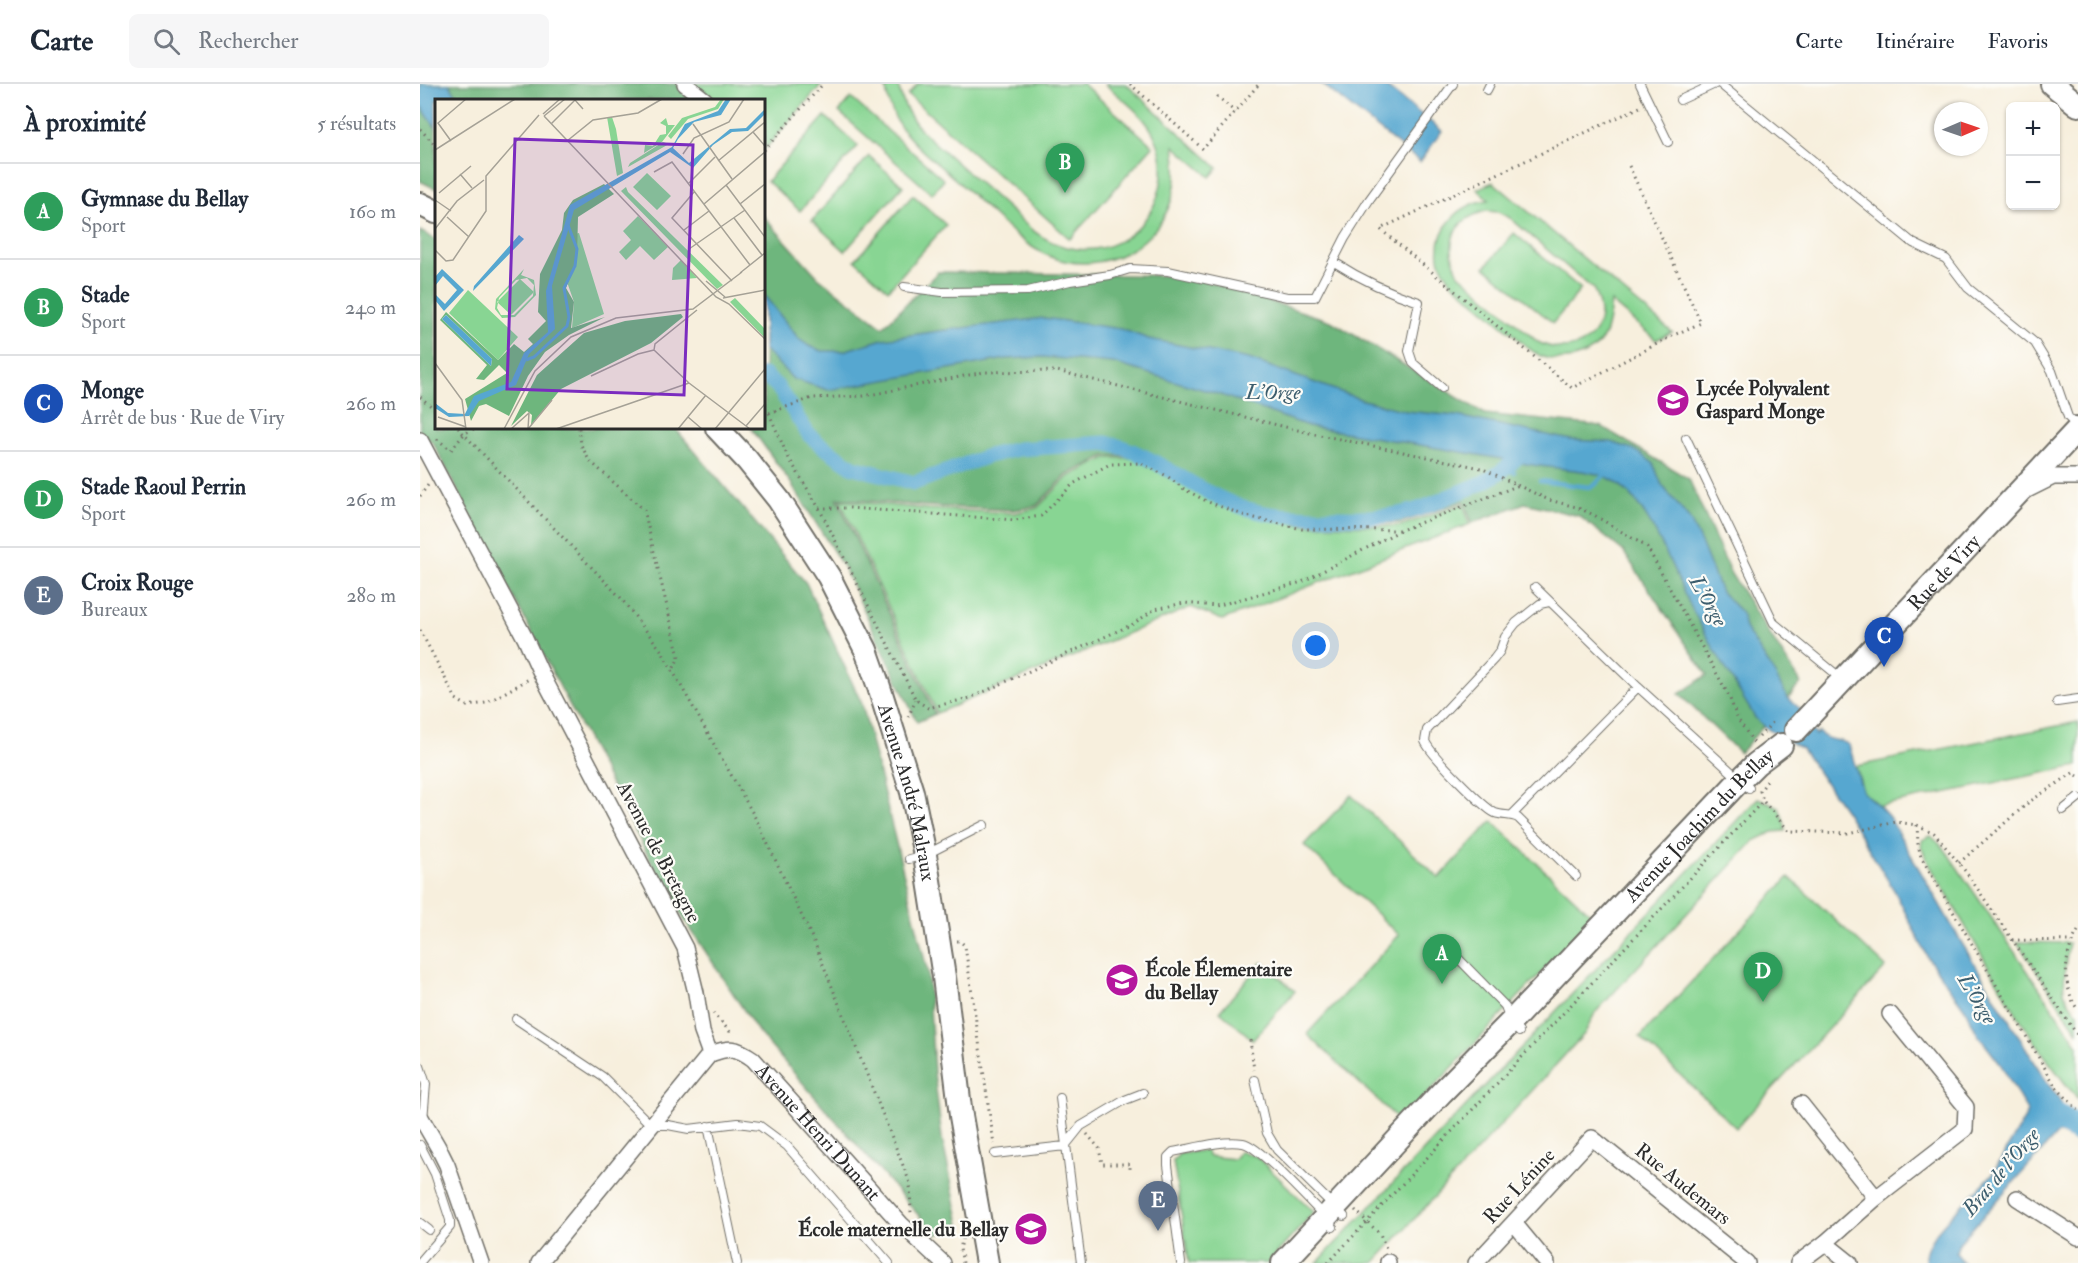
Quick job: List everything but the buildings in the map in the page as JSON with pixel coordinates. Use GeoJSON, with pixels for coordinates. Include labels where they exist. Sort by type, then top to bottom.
{"type":"FeatureCollection","features":[{"type":"Feature","properties":{"kind":"street"},"geometry":{"type":"LineString","coordinates":[[685,84],[704,99]]}},
{"type":"Feature","properties":{"kind":"street"},"geometry":{"type":"LineString","coordinates":[[2052,84],[2078,105]]}},
{"type":"Feature","properties":{"kind":"street"},"geometry":{"type":"LineString","coordinates":[[420,204],[435,212]]}},
{"type":"Feature","properties":{"kind":"street","name":"Rue de Viry"},"geometry":{"type":"LineString","coordinates":[[1795,731],[2078,428]]}},
{"type":"Feature","properties":{"kind":"street","name":"Avenue André Malraux"},"geometry":{"type":"LineString","coordinates":[[718,429],[747,460],[779,500],[829,576],[866,650],[912,792],[917,857],[944,977],[961,1116],[976,1203],[983,1263]]}},
{"type":"Feature","properties":{"kind":"street","name":"Avenue de Bretagne"},"geometry":{"type":"LineString","coordinates":[[427,438],[541,673],[685,948],[696,993],[702,1032],[710,1054]]}},
{"type":"Feature","properties":{"kind":"street"},"geometry":{"type":"LineString","coordinates":[[2017,494],[2053,477],[2078,477]]}},
{"type":"Feature","properties":{"kind":"street","name":"Avenue Joachim du Bellay"},"geometry":{"type":"LineString","coordinates":[[1299,1263],[1343,1216],[1442,1092],[1515,1027],[1755,786],[1756,764],[1795,731]]}},
{"type":"Feature","properties":{"kind":"street"},"geometry":{"type":"LineString","coordinates":[[1798,1263],[1876,1198],[1965,1129],[1965,1107],[1890,1014]]}},
{"type":"Feature","properties":{"kind":"street","name":"Avenue Henri Dunant"},"geometry":{"type":"LineString","coordinates":[[710,1054],[726,1048],[740,1050],[753,1059],[911,1234],[943,1263]]}},
{"type":"Feature","properties":{"kind":"street"},"geometry":{"type":"LineString","coordinates":[[539,1263],[710,1054]]}},
{"type":"Feature","properties":{"kind":"street"},"geometry":{"type":"LineString","coordinates":[[1801,1104],[1876,1198]]}},
{"type":"Feature","properties":{"kind":"street"},"geometry":{"type":"LineString","coordinates":[[422,1119],[447,1165],[481,1263]]}},
{"type":"Feature","properties":{"kind":"street","name":"Rue Lénine"},"geometry":{"type":"LineString","coordinates":[[1476,1263],[1593,1138]]}},
{"type":"Feature","properties":{"kind":"street","name":"Rue Audemars"},"geometry":{"type":"LineString","coordinates":[[1593,1138],[1747,1263]]}},
{"type":"Feature","properties":{"kind":"street"},"geometry":{"type":"LineString","coordinates":[[2017,1198],[2078,1238]]}},
{"type":"Feature","properties":{"kind":"street","name":"Avenue Joachim du Bellay"},"geometry":{"type":"LineString","coordinates":[[1284,1263],[1343,1216]]}},
{"type":"Feature","properties":{"kind":"street"},"geometry":{"type":"LineString","coordinates":[[1514,1223],[1547,1263]]}},
{"type":"Feature","properties":{"kind":"street"},"geometry":{"type":"LineString","coordinates":[[1824,1243],[1850,1263]]}},
{"type":"Feature","properties":{"kind":"lane"},"geometry":{"type":"LineString","coordinates":[[904,286],[942,292],[1028,291],[1130,269],[1168,271],[1287,297],[1315,297],[1345,238],[1401,153],[1453,84]]}},
{"type":"Feature","properties":{"kind":"lane"},"geometry":{"type":"LineString","coordinates":[[1640,84],[1668,142]]}},
{"type":"Feature","properties":{"kind":"lane"},"geometry":{"type":"LineString","coordinates":[[1680,99],[1715,84]]}},
{"type":"Feature","properties":{"kind":"lane"},"geometry":{"type":"LineString","coordinates":[[1720,84],[1913,243],[1946,259],[1968,288],[2035,343],[2052,371],[2068,417],[2078,428]]}},
{"type":"Feature","properties":{"kind":"lane"},"geometry":{"type":"LineString","coordinates":[[1334,262],[1365,282],[1419,302],[1409,351],[1413,363],[1442,388]]}},
{"type":"Feature","properties":{"kind":"lane"},"geometry":{"type":"LineString","coordinates":[[1686,438],[1774,623],[1843,680]]}},
{"type":"Feature","properties":{"kind":"lane"},"geometry":{"type":"LineString","coordinates":[[1535,587],[1638,687],[1755,786]]}},
{"type":"Feature","properties":{"kind":"lane"},"geometry":{"type":"LineString","coordinates":[[1549,602],[1540,604],[1516,623],[1494,659],[1427,730],[1424,737],[1426,746],[1433,755],[1490,810],[1503,815],[1512,815],[1526,824],[1576,876]]}},
{"type":"Feature","properties":{"kind":"lane"},"geometry":{"type":"LineString","coordinates":[[1512,815],[1638,687]]}},
{"type":"Feature","properties":{"kind":"lane"},"geometry":{"type":"LineString","coordinates":[[2057,702],[2078,699]]}},
{"type":"Feature","properties":{"kind":"lane"},"geometry":{"type":"LineString","coordinates":[[2063,810],[2078,798]]}},
{"type":"Feature","properties":{"kind":"lane"},"geometry":{"type":"LineString","coordinates":[[917,857],[984,825]]}},
{"type":"Feature","properties":{"kind":"lane"},"geometry":{"type":"LineString","coordinates":[[1451,951],[1505,1006],[1515,1027]]}},
{"type":"Feature","properties":{"kind":"lane"},"geometry":{"type":"LineString","coordinates":[[516,1019],[603,1077],[651,1125],[689,1129],[738,1123],[760,1126],[787,1146],[889,1263]]}},
{"type":"Feature","properties":{"kind":"lane"},"geometry":{"type":"LineString","coordinates":[[420,1066],[426,1084],[422,1119]]}},
{"type":"Feature","properties":{"kind":"lane"},"geometry":{"type":"LineString","coordinates":[[1255,1080],[1270,1140],[1277,1150],[1343,1216]]}},
{"type":"Feature","properties":{"kind":"lane"},"geometry":{"type":"LineString","coordinates":[[995,1154],[1065,1146],[1081,1126],[1125,1100],[1143,1093]]}},
{"type":"Feature","properties":{"kind":"lane"},"geometry":{"type":"LineString","coordinates":[[1060,1098],[1081,1263]]}},
{"type":"Feature","properties":{"kind":"lane"},"geometry":{"type":"LineString","coordinates":[[708,1126],[737,1263]]}},
{"type":"Feature","properties":{"kind":"lane"},"geometry":{"type":"LineString","coordinates":[[1181,1263],[1168,1165],[1168,1157],[1173,1152],[1223,1143],[1245,1143],[1343,1216]]}},
{"type":"Feature","properties":{"kind":"lane"},"geometry":{"type":"LineString","coordinates":[[420,1145],[435,1174],[450,1220],[450,1227],[420,1262]]}},
{"type":"Feature","properties":{"kind":"lane"},"geometry":{"type":"LineString","coordinates":[[420,1223],[429,1230]]}},
{"type":"Feature","properties":{"kind":"path"},"geometry":{"type":"LineString","coordinates":[[765,149],[823,84]]}},
{"type":"Feature","properties":{"kind":"path"},"geometry":{"type":"LineString","coordinates":[[1130,84],[1203,149],[1259,84]]}},
{"type":"Feature","properties":{"kind":"path"},"geometry":{"type":"LineString","coordinates":[[1217,96],[1235,112]]}},
{"type":"Feature","properties":{"kind":"path"},"geometry":{"type":"LineString","coordinates":[[1629,166],[1701,323],[1572,388],[1380,229],[1649,102]]}},
{"type":"Feature","properties":{"kind":"path"},"geometry":{"type":"LineString","coordinates":[[420,129],[435,145]]}},
{"type":"Feature","properties":{"kind":"path"},"geometry":{"type":"LineString","coordinates":[[769,413],[812,398],[864,396],[984,372],[1057,371],[1310,433],[1489,470],[1549,500],[1576,507],[1594,515],[1647,547],[1729,696],[1737,718],[1757,747]]}},
{"type":"Feature","properties":{"kind":"path"},"geometry":{"type":"LineString","coordinates":[[420,397],[435,409]]}},
{"type":"Feature","properties":{"kind":"path"},"geometry":{"type":"LineString","coordinates":[[765,411],[769,413],[787,455],[819,508],[916,699],[928,708],[970,698],[1133,624],[1155,609],[1184,603],[1216,606],[1302,582],[1401,530],[1515,484]]}},
{"type":"Feature","properties":{"kind":"path"},"geometry":{"type":"LineString","coordinates":[[459,429],[620,597],[662,650],[757,821],[815,944],[910,1183],[911,1234]]}},
{"type":"Feature","properties":{"kind":"path"},"geometry":{"type":"LineString","coordinates":[[427,438],[451,450],[465,433],[474,429]]}},
{"type":"Feature","properties":{"kind":"path"},"geometry":{"type":"LineString","coordinates":[[579,429],[581,445],[589,460],[644,510],[679,657],[673,670]]}},
{"type":"Feature","properties":{"kind":"path"},"geometry":{"type":"LineString","coordinates":[[819,508],[849,508],[1015,520],[1041,516],[1073,484],[1110,464],[1140,463],[1167,476],[1184,489],[1208,502],[1246,516],[1302,529],[1401,530]]}},
{"type":"Feature","properties":{"kind":"path"},"geometry":{"type":"LineString","coordinates":[[420,630],[456,699],[467,706],[486,703],[541,673]]}},
{"type":"Feature","properties":{"kind":"path"},"geometry":{"type":"LineString","coordinates":[[1754,743],[1774,721]]}},
{"type":"Feature","properties":{"kind":"path"},"geometry":{"type":"LineString","coordinates":[[1959,863],[2029,802],[2073,773],[2078,776]]}},
{"type":"Feature","properties":{"kind":"path"},"geometry":{"type":"LineString","coordinates":[[1328,1263],[1343,1216],[1755,786],[1789,831],[1848,833],[1896,822],[1917,825],[1934,833],[1959,863],[2078,1036]]}},
{"type":"Feature","properties":{"kind":"path"},"geometry":{"type":"LineString","coordinates":[[1917,825],[1921,857],[2056,1087],[2078,1110]]}},
{"type":"Feature","properties":{"kind":"path"},"geometry":{"type":"LineString","coordinates":[[2078,931],[2072,941],[2067,976],[2071,1000],[2078,1010]]}},
{"type":"Feature","properties":{"kind":"path"},"geometry":{"type":"LineString","coordinates":[[2012,940],[2072,941]]}},
{"type":"Feature","properties":{"kind":"path"},"geometry":{"type":"LineString","coordinates":[[964,946],[995,1154]]}},
{"type":"Feature","properties":{"kind":"path"},"geometry":{"type":"LineString","coordinates":[[696,993],[753,1059]]}},
{"type":"Feature","properties":{"kind":"path"},"geometry":{"type":"LineString","coordinates":[[1250,1040],[1255,1080]]}},
{"type":"Feature","properties":{"kind":"path"},"geometry":{"type":"LineString","coordinates":[[1081,1126],[1099,1148],[1102,1164],[1130,1164],[1130,1172]]}},
{"type":"Feature","properties":{"kind":"path"},"geometry":{"type":"LineString","coordinates":[[1343,1216],[1380,1234],[1386,1248],[1388,1263]]}},
{"type":"Feature","properties":{"kind":"path"},"geometry":{"type":"LineString","coordinates":[[963,1263],[960,1249],[964,1233]]}},
{"type":"Feature","properties":{"kind":"green space"},"geometry":{"type":"Polygon","coordinates":[[[420,84],[675,84],[694,99],[435,99],[435,188],[420,181],[420,84]]]}},
{"type":"Feature","properties":{"kind":"green space"},"geometry":{"type":"Polygon","coordinates":[[[675,84],[822,84],[765,149],[765,99],[694,99],[675,84]]]}},
{"type":"Feature","properties":{"kind":"green space"},"geometry":{"type":"Polygon","coordinates":[[[885,84],[898,84],[908,113],[928,137],[1031,229],[1047,240],[1064,247],[1099,248],[1118,242],[1135,231],[1148,216],[1157,198],[1162,178],[1161,157],[1155,137],[1140,115],[1105,84],[1126,84],[1218,168],[1210,177],[1174,146],[1176,173],[1174,191],[1157,227],[1144,241],[1128,252],[1090,263],[1071,262],[1051,257],[1026,243],[1001,223],[919,148],[897,121],[890,106],[885,84]]]}},
{"type":"Feature","properties":{"kind":"green space"},"geometry":{"type":"Polygon","coordinates":[[[918,84],[1083,84],[1153,146],[1070,239],[908,95],[918,84]]]}},
{"type":"Feature","properties":{"kind":"green space"},"geometry":{"type":"Polygon","coordinates":[[[851,98],[944,180],[932,194],[839,112],[851,98]]]}},
{"type":"Feature","properties":{"kind":"green space"},"geometry":{"type":"Polygon","coordinates":[[[825,116],[858,146],[800,211],[767,181],[825,116]]]}},
{"type":"Feature","properties":{"kind":"green space"},"geometry":{"type":"Polygon","coordinates":[[[869,156],[903,186],[845,251],[812,221],[869,156]]]}},
{"type":"Feature","properties":{"kind":"green space"},"geometry":{"type":"Polygon","coordinates":[[[1493,182],[1672,332],[1656,340],[1611,302],[1602,340],[1590,351],[1573,358],[1560,360],[1546,358],[1531,350],[1452,283],[1440,261],[1441,236],[1452,218],[1469,206],[1489,200],[1477,189],[1493,182]],[[1486,211],[1474,215],[1465,220],[1454,234],[1452,252],[1459,274],[1538,342],[1558,348],[1568,348],[1587,341],[1598,325],[1600,313],[1594,290],[1510,218],[1498,212],[1486,211]]]}},
{"type":"Feature","properties":{"kind":"green space"},"geometry":{"type":"Polygon","coordinates":[[[913,195],[946,225],[888,290],[855,260],[913,195]]]}},
{"type":"Feature","properties":{"kind":"green space"},"geometry":{"type":"Polygon","coordinates":[[[765,218],[818,277],[883,327],[938,272],[1190,276],[1331,321],[1485,414],[1601,426],[1689,479],[1731,574],[1801,683],[1740,753],[1679,694],[1707,675],[1623,551],[1579,516],[1525,503],[1472,523],[1464,501],[1400,523],[1303,523],[1247,511],[1209,497],[1141,456],[1105,456],[1067,475],[1036,506],[1013,510],[926,506],[837,498],[935,714],[917,722],[844,568],[791,483],[752,429],[765,429],[765,218]]]}},
{"type":"Feature","properties":{"kind":"green space"},"geometry":{"type":"Polygon","coordinates":[[[420,231],[435,239],[435,429],[676,429],[806,583],[862,704],[928,973],[934,1072],[942,1138],[960,1224],[936,1235],[759,1033],[669,896],[433,443],[420,433],[420,231]]]}},
{"type":"Feature","properties":{"kind":"green space"},"geometry":{"type":"Polygon","coordinates":[[[1514,233],[1581,289],[1553,323],[1485,267],[1514,233]]]}},
{"type":"Feature","properties":{"kind":"green space"},"geometry":{"type":"Polygon","coordinates":[[[1106,458],[1141,458],[1169,473],[1208,499],[1247,513],[1303,525],[1400,526],[1463,504],[1470,524],[1222,620],[1191,607],[937,713],[840,500],[927,509],[1014,513],[1037,508],[1068,477],[1106,458]]]}},
{"type":"Feature","properties":{"kind":"green space"},"geometry":{"type":"Polygon","coordinates":[[[2078,722],[2078,766],[1879,806],[1863,792],[1856,766],[2078,722]]]}},
{"type":"Feature","properties":{"kind":"green space"},"geometry":{"type":"Polygon","coordinates":[[[1351,795],[1439,878],[1492,821],[1594,917],[1401,1122],[1307,1034],[1399,935],[1304,845],[1351,795]]]}},
{"type":"Feature","properties":{"kind":"green space"},"geometry":{"type":"Polygon","coordinates":[[[1758,798],[1779,807],[1785,831],[1773,832],[1754,841],[1595,1013],[1585,1033],[1374,1263],[1317,1263],[1758,798]]]}},
{"type":"Feature","properties":{"kind":"green space"},"geometry":{"type":"Polygon","coordinates":[[[1931,836],[1944,848],[2078,1045],[2078,1099],[2017,1015],[1929,864],[1921,847],[1922,840],[1931,836]]]}},
{"type":"Feature","properties":{"kind":"green space"},"geometry":{"type":"Polygon","coordinates":[[[1789,877],[1886,967],[1736,1128],[1640,1037],[1789,877]]]}},
{"type":"Feature","properties":{"kind":"green space"},"geometry":{"type":"Polygon","coordinates":[[[2017,942],[2069,943],[2064,991],[2068,1001],[2078,1013],[2078,1032],[2017,942]]]}},
{"type":"Feature","properties":{"kind":"green space"},"geometry":{"type":"Polygon","coordinates":[[[1262,962],[1295,991],[1253,1040],[1220,1011],[1262,962]]]}},
{"type":"Feature","properties":{"kind":"green space"},"geometry":{"type":"Polygon","coordinates":[[[1206,1150],[1208,1156],[1234,1159],[1240,1151],[1257,1157],[1314,1212],[1268,1263],[1189,1263],[1173,1161],[1179,1154],[1206,1150]]]}},
{"type":"Feature","properties":{"kind":"water"},"geometry":{"type":"Polygon","coordinates":[[[420,84],[449,84],[459,99],[435,99],[435,127],[420,105],[420,84]]]}},
{"type":"Feature","properties":{"kind":"water"},"geometry":{"type":"Polygon","coordinates":[[[1322,84],[1383,84],[1442,131],[1420,162],[1322,84]]]}},
{"type":"Feature","properties":{"kind":"water","name":"L'Orge"},"geometry":{"type":"Polygon","coordinates":[[[765,296],[799,339],[822,351],[843,351],[883,339],[1044,318],[1121,329],[1149,339],[1249,359],[1363,400],[1406,411],[1457,416],[1571,440],[1611,442],[1635,450],[1653,463],[1662,485],[1690,520],[1721,592],[1741,612],[1745,628],[1787,697],[1809,717],[1804,722],[1816,735],[1819,732],[1825,737],[1849,745],[1863,792],[1889,817],[1963,945],[2048,1084],[2059,1098],[2064,1113],[2063,1125],[2078,1133],[2078,1143],[2058,1133],[1959,1243],[1956,1252],[1963,1263],[1926,1263],[1925,1253],[1930,1241],[1993,1173],[2028,1113],[2001,1065],[1978,1035],[1965,1009],[1928,958],[1894,890],[1846,812],[1802,749],[1769,730],[1756,719],[1700,623],[1649,522],[1627,491],[1614,481],[1604,476],[1578,470],[1520,463],[1308,426],[1221,395],[1113,363],[1042,357],[1006,359],[828,390],[793,379],[765,350],[765,296]]]}},
{"type":"Feature","properties":{"kind":"waterway"},"geometry":{"type":"LineString","coordinates":[[765,376],[777,386],[809,435],[821,445],[853,467],[914,483],[988,456],[1018,449],[1105,443],[1136,453],[1209,493],[1249,509],[1283,515],[1367,517],[1401,514],[1427,506],[1488,480],[1504,470],[1520,455]]}},
{"type":"Feature","properties":{"kind":"waterway"},"geometry":{"type":"LineString","coordinates":[[1506,469],[1514,472]]}},
{"type":"Feature","properties":{"kind":"waterway"},"geometry":{"type":"LineString","coordinates":[[1540,481],[1589,487],[1595,485],[1606,473]]}},
{"type":"Feature","properties":{"kind":"waterway","name":"L'Orge"},"geometry":{"type":"LineString","coordinates":[[2039,1096],[2050,1113],[2078,1129]]}},
{"type":"Feature","properties":{"kind":"place","name":"Stade"},"geometry":{"type":"Point","coordinates":[1065,193]}},
{"type":"Feature","properties":{"kind":"place","name":"Lycée Polyvalent Gaspard Monge"},"geometry":{"type":"Point","coordinates":[1673,400]}},
{"type":"Feature","properties":{"kind":"place","name":"Monge"},"geometry":{"type":"Point","coordinates":[1884,667]}},
{"type":"Feature","properties":{"kind":"place","name":"École Élementaire du Bellay"},"geometry":{"type":"Point","coordinates":[1122,980]}},
{"type":"Feature","properties":{"kind":"place","name":"Gymnase du Bellay"},"geometry":{"type":"Point","coordinates":[1442,984]}},
{"type":"Feature","properties":{"kind":"place","name":"Stade Raoul Perrin"},"geometry":{"type":"Point","coordinates":[1763,1002]}},
{"type":"Feature","properties":{"kind":"place","name":"École maternelle du Bellay"},"geometry":{"type":"Point","coordinates":[1031,1229]}},
{"type":"Feature","properties":{"kind":"place","name":"Croix Rouge"},"geometry":{"type":"Point","coordinates":[1158,1231]}},
{"type":"Feature","properties":{"kind":"water label","name":"Bras de l'Orge"},"geometry":{"type":"Point","coordinates":[2001,1172]}}]}
